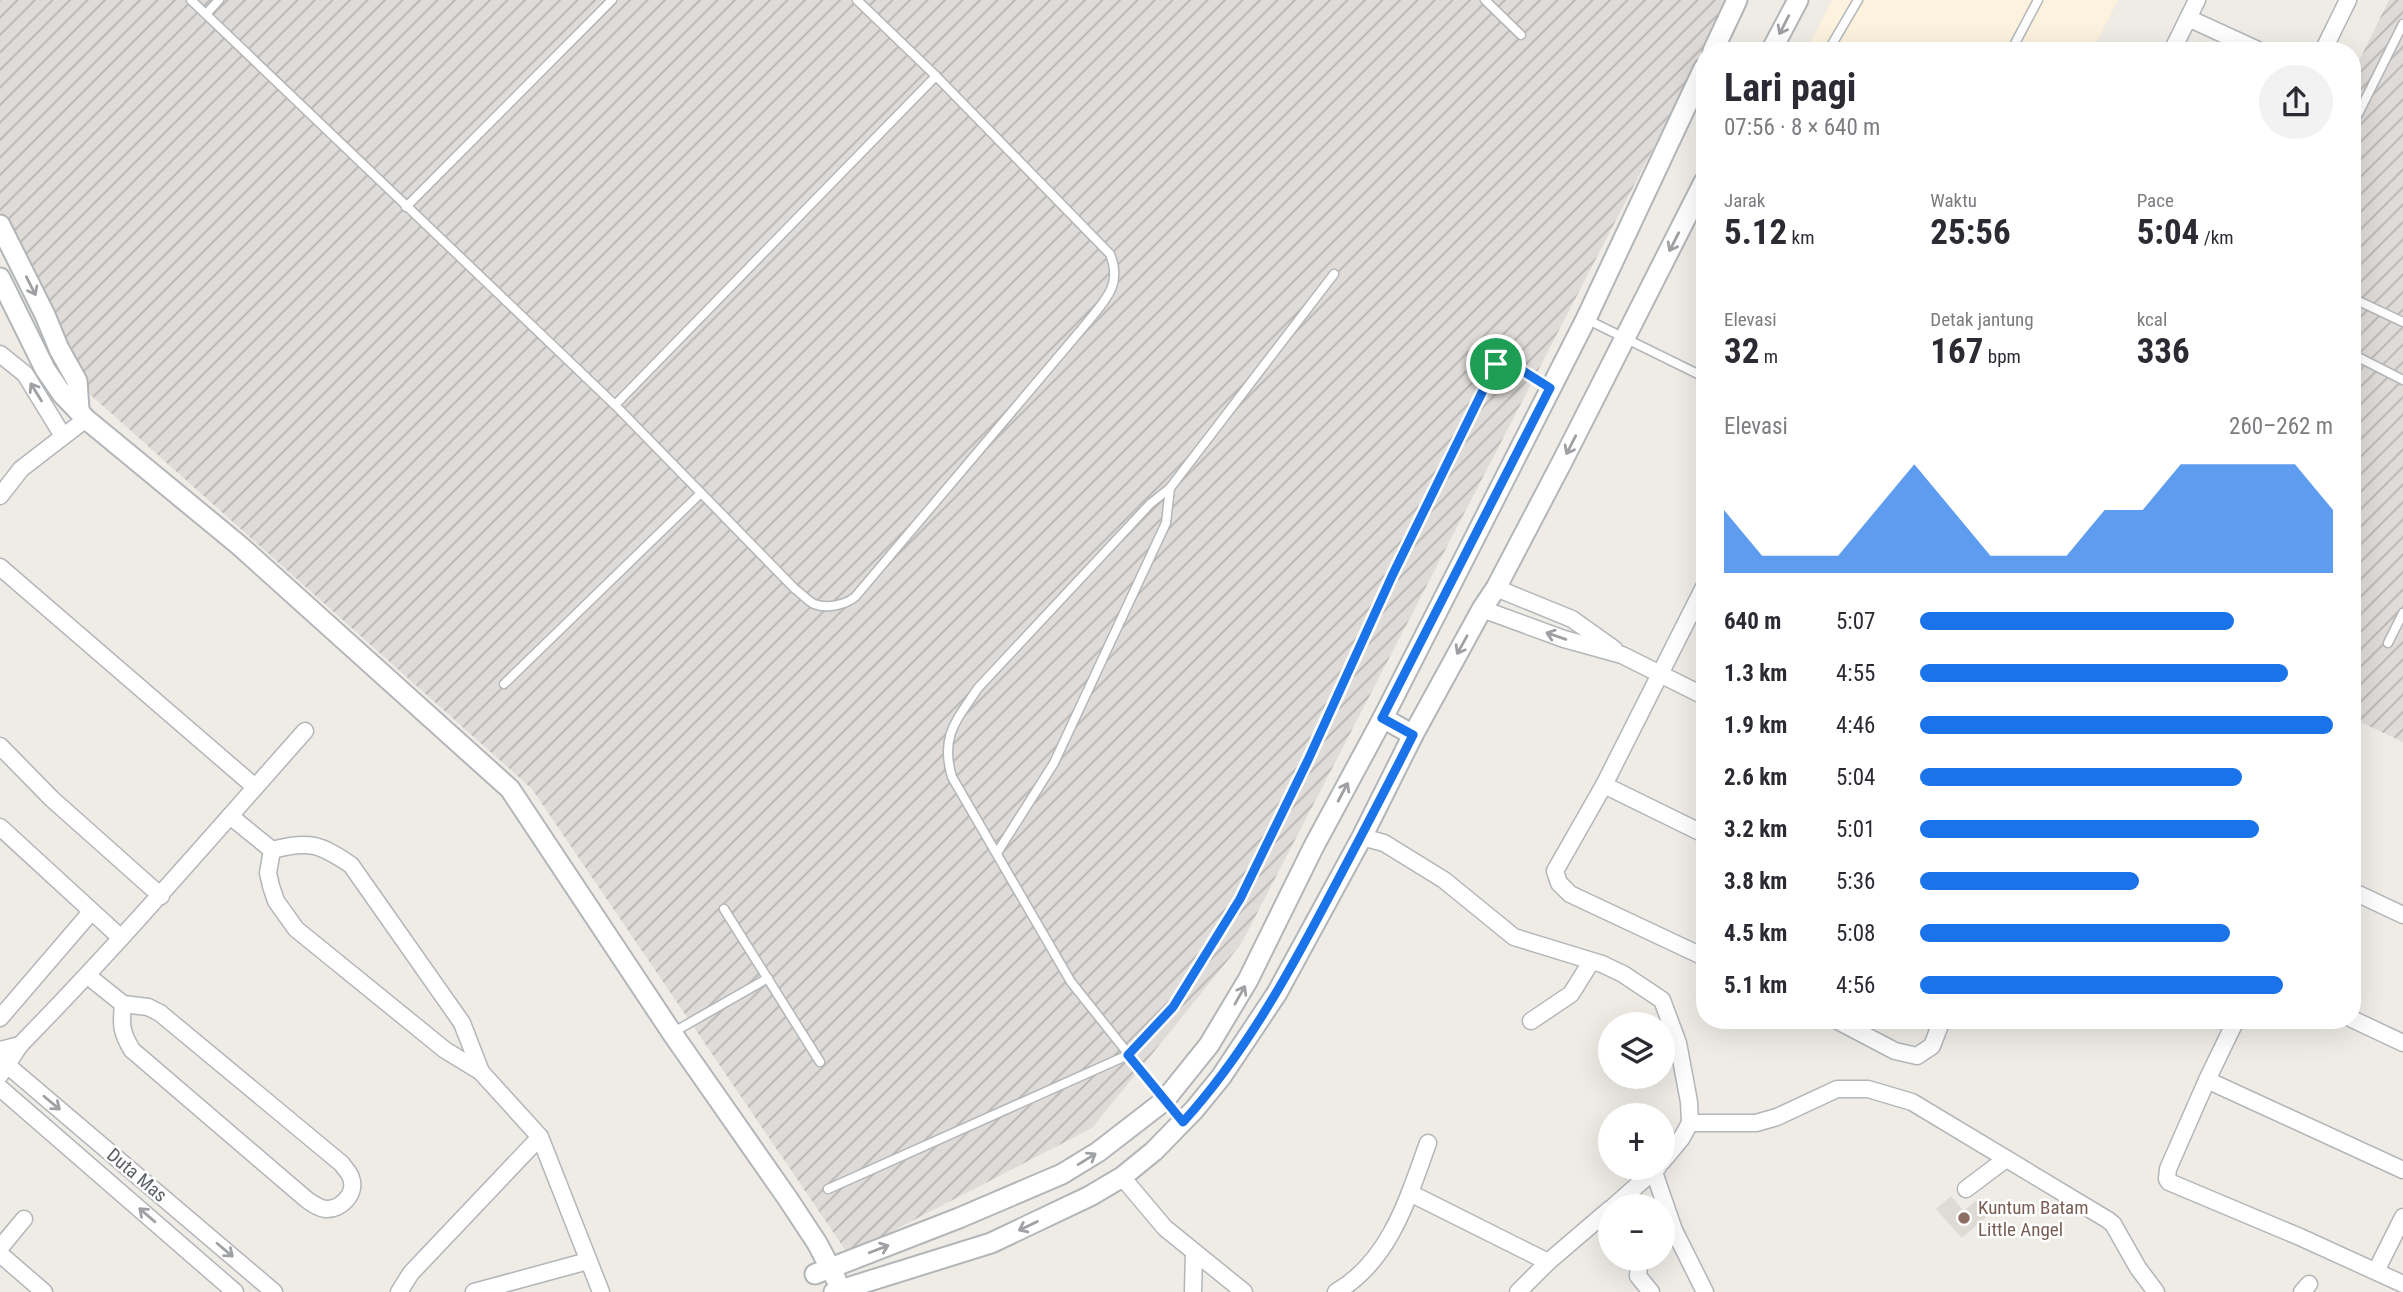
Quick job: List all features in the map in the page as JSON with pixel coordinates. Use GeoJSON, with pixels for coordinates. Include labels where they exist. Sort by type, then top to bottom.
{"type":"FeatureCollection","features":[{"type":"Feature","properties":{"kind":"street"},"geometry":{"type":"LineString","coordinates":[[1722,42],[1737,0]]}},
{"type":"Feature","properties":{"kind":"street"},"geometry":{"type":"LineString","coordinates":[[1776,42],[1798,0]]}},
{"type":"Feature","properties":{"kind":"street"},"geometry":{"type":"LineString","coordinates":[[2176,42],[2197,0]]}},
{"type":"Feature","properties":{"kind":"street"},"geometry":{"type":"LineString","coordinates":[[2327,42],[2348,0]]}},
{"type":"Feature","properties":{"kind":"street"},"geometry":{"type":"LineString","coordinates":[[2188,18],[2240,42]]}},
{"type":"Feature","properties":{"kind":"street"},"geometry":{"type":"LineString","coordinates":[[821,1278],[1062,1174],[1098,1152],[1164,1101],[1209,1045],[1238,999],[1314,846],[1586,320],[1696,85]]}},
{"type":"Feature","properties":{"kind":"street"},"geometry":{"type":"LineString","coordinates":[[0,278],[45,369],[62,394],[240,546],[510,789],[672,1033],[817,1243],[821,1278],[839,1291],[991,1243],[1090,1196],[1122,1177],[1154,1151],[1221,1077],[1277,993],[1363,836],[1413,735],[1496,588],[1696,197]]}},
{"type":"Feature","properties":{"kind":"street"},"geometry":{"type":"LineString","coordinates":[[0,225],[77,381],[83,414]]}},
{"type":"Feature","properties":{"kind":"street"},"geometry":{"type":"LineString","coordinates":[[0,354],[24,374],[64,436]]}},
{"type":"Feature","properties":{"kind":"street"},"geometry":{"type":"LineString","coordinates":[[0,496],[21,469],[64,436],[83,414]]}},
{"type":"Feature","properties":{"kind":"street"},"geometry":{"type":"LineString","coordinates":[[0,567],[255,788]]}},
{"type":"Feature","properties":{"kind":"street"},"geometry":{"type":"LineString","coordinates":[[1496,588],[1572,619],[1622,655]]}},
{"type":"Feature","properties":{"kind":"street"},"geometry":{"type":"LineString","coordinates":[[1696,603],[1604,785],[1555,871],[1559,883],[1570,894],[1696,953]]}},
{"type":"Feature","properties":{"kind":"street"},"geometry":{"type":"LineString","coordinates":[[1482,609],[1563,639],[1622,655],[1696,692]]}},
{"type":"Feature","properties":{"kind":"street"},"geometry":{"type":"LineString","coordinates":[[1382,718],[1413,735]]}},
{"type":"Feature","properties":{"kind":"street"},"geometry":{"type":"LineString","coordinates":[[3,1066],[161,896],[305,731]]}},
{"type":"Feature","properties":{"kind":"street"},"geometry":{"type":"LineString","coordinates":[[0,746],[52,799],[161,896]]}},
{"type":"Feature","properties":{"kind":"street"},"geometry":{"type":"LineString","coordinates":[[1604,785],[1696,831]]}},
{"type":"Feature","properties":{"kind":"street"},"geometry":{"type":"LineString","coordinates":[[230,816],[272,850]]}},
{"type":"Feature","properties":{"kind":"street"},"geometry":{"type":"LineString","coordinates":[[0,827],[121,938]]}},
{"type":"Feature","properties":{"kind":"street"},"geometry":{"type":"LineString","coordinates":[[1363,836],[1384,843],[1444,880],[1514,937],[1602,964],[1623,974],[1662,1000],[1678,1043],[1689,1102],[1690,1122],[1675,1146]]}},
{"type":"Feature","properties":{"kind":"street"},"geometry":{"type":"LineString","coordinates":[[272,850],[296,844],[312,844],[329,850],[351,865],[462,1023],[481,1072]]}},
{"type":"Feature","properties":{"kind":"street"},"geometry":{"type":"LineString","coordinates":[[272,850],[268,873],[271,886],[276,901],[296,929],[445,1050],[481,1072],[540,1137],[601,1292]]}},
{"type":"Feature","properties":{"kind":"street"},"geometry":{"type":"LineString","coordinates":[[2361,895],[2403,915]]}},
{"type":"Feature","properties":{"kind":"street"},"geometry":{"type":"LineString","coordinates":[[0,1018],[91,912]]}},
{"type":"Feature","properties":{"kind":"street"},"geometry":{"type":"LineString","coordinates":[[1531,1021],[1570,994],[1591,962]]}},
{"type":"Feature","properties":{"kind":"street"},"geometry":{"type":"LineString","coordinates":[[88,976],[122,1004],[148,1007],[160,1013],[342,1164],[351,1177],[353,1186],[346,1201],[335,1208],[317,1207],[132,1050],[121,1026],[122,1004]]}},
{"type":"Feature","properties":{"kind":"street"},"geometry":{"type":"LineString","coordinates":[[2361,1024],[2403,1043]]}},
{"type":"Feature","properties":{"kind":"street"},"geometry":{"type":"LineString","coordinates":[[1853,1029],[1895,1051],[1917,1056],[1932,1045],[1938,1029]]}},
{"type":"Feature","properties":{"kind":"street"},"geometry":{"type":"LineString","coordinates":[[2232,1029],[2168,1169],[2166,1175],[2169,1182],[2403,1284]]}},
{"type":"Feature","properties":{"kind":"street"},"geometry":{"type":"LineString","coordinates":[[0,1050],[20,1045]]}},
{"type":"Feature","properties":{"kind":"street","name":"Duta Mas"},"geometry":{"type":"LineString","coordinates":[[3,1066],[274,1292]]}},
{"type":"Feature","properties":{"kind":"street"},"geometry":{"type":"LineString","coordinates":[[2207,1080],[2403,1170]]}},
{"type":"Feature","properties":{"kind":"street"},"geometry":{"type":"LineString","coordinates":[[0,1088],[235,1292]]}},
{"type":"Feature","properties":{"kind":"street"},"geometry":{"type":"LineString","coordinates":[[1690,1122],[1756,1123],[1777,1117],[1837,1089],[1868,1089],[1912,1102],[2113,1224],[2138,1268],[2156,1292]]}},
{"type":"Feature","properties":{"kind":"street"},"geometry":{"type":"LineString","coordinates":[[399,1292],[411,1273],[540,1137]]}},
{"type":"Feature","properties":{"kind":"street"},"geometry":{"type":"LineString","coordinates":[[1336,1292],[1370,1265],[1386,1243],[1410,1193],[1428,1143]]}},
{"type":"Feature","properties":{"kind":"street"},"geometry":{"type":"LineString","coordinates":[[1966,1189],[2006,1159]]}},
{"type":"Feature","properties":{"kind":"street"},"geometry":{"type":"LineString","coordinates":[[1122,1177],[1165,1228],[1244,1292]]}},
{"type":"Feature","properties":{"kind":"street"},"geometry":{"type":"LineString","coordinates":[[1628,1194],[1643,1180]]}},
{"type":"Feature","properties":{"kind":"street"},"geometry":{"type":"LineString","coordinates":[[1410,1193],[1548,1262]]}},
{"type":"Feature","properties":{"kind":"street"},"geometry":{"type":"LineString","coordinates":[[2376,1271],[2403,1217]]}},
{"type":"Feature","properties":{"kind":"street"},"geometry":{"type":"LineString","coordinates":[[0,1248],[24,1219]]}},
{"type":"Feature","properties":{"kind":"street"},"geometry":{"type":"LineString","coordinates":[[1518,1292],[1598,1219]]}},
{"type":"Feature","properties":{"kind":"street"},"geometry":{"type":"LineString","coordinates":[[1675,1247],[1705,1292]]}},
{"type":"Feature","properties":{"kind":"street"},"geometry":{"type":"LineString","coordinates":[[1193,1292],[1194,1252]]}},
{"type":"Feature","properties":{"kind":"street"},"geometry":{"type":"LineString","coordinates":[[0,1254],[44,1292]]}},
{"type":"Feature","properties":{"kind":"street"},"geometry":{"type":"LineString","coordinates":[[474,1292],[588,1261]]}},
{"type":"Feature","properties":{"kind":"street"},"geometry":{"type":"LineString","coordinates":[[1638,1271],[1638,1276],[1651,1292]]}},
{"type":"Feature","properties":{"kind":"lane"},"geometry":{"type":"LineString","coordinates":[[191,0],[615,405],[795,589],[814,604],[846,604],[855,597],[1077,334],[1114,285],[1114,265],[1110,254],[936,76],[856,0]]}},
{"type":"Feature","properties":{"kind":"lane"},"geometry":{"type":"LineString","coordinates":[[206,14],[219,0]]}},
{"type":"Feature","properties":{"kind":"lane"},"geometry":{"type":"LineString","coordinates":[[406,207],[612,0]]}},
{"type":"Feature","properties":{"kind":"lane"},"geometry":{"type":"LineString","coordinates":[[1833,42],[1858,0]]}},
{"type":"Feature","properties":{"kind":"lane"},"geometry":{"type":"LineString","coordinates":[[2016,42],[2038,0]]}},
{"type":"Feature","properties":{"kind":"lane"},"geometry":{"type":"LineString","coordinates":[[1487,1],[1521,34]]}},
{"type":"Feature","properties":{"kind":"lane"},"geometry":{"type":"LineString","coordinates":[[2361,108],[2403,24]]}},
{"type":"Feature","properties":{"kind":"lane"},"geometry":{"type":"LineString","coordinates":[[615,405],[936,76]]}},
{"type":"Feature","properties":{"kind":"lane"},"geometry":{"type":"LineString","coordinates":[[1183,1122],[1071,982],[952,777],[946,758],[947,740],[978,688],[1150,504],[1170,488],[1334,274]]}},
{"type":"Feature","properties":{"kind":"lane"},"geometry":{"type":"LineString","coordinates":[[2361,302],[2403,322]]}},
{"type":"Feature","properties":{"kind":"lane"},"geometry":{"type":"LineString","coordinates":[[1586,320],[1696,373]]}},
{"type":"Feature","properties":{"kind":"lane"},"geometry":{"type":"LineString","coordinates":[[2361,359],[2403,380]]}},
{"type":"Feature","properties":{"kind":"lane"},"geometry":{"type":"LineString","coordinates":[[828,1189],[1128,1055],[1173,1007],[1240,899],[1308,760],[1392,576],[1496,364],[1504,362],[1515,366],[1550,388]]}},
{"type":"Feature","properties":{"kind":"lane"},"geometry":{"type":"LineString","coordinates":[[997,853],[1054,763],[1166,523],[1170,488]]}},
{"type":"Feature","properties":{"kind":"lane"},"geometry":{"type":"LineString","coordinates":[[504,684],[701,493]]}},
{"type":"Feature","properties":{"kind":"lane"},"geometry":{"type":"LineString","coordinates":[[2388,643],[2403,613]]}},
{"type":"Feature","properties":{"kind":"lane"},"geometry":{"type":"LineString","coordinates":[[724,909],[820,1062]]}},
{"type":"Feature","properties":{"kind":"lane"},"geometry":{"type":"LineString","coordinates":[[672,1033],[768,978]]}},
{"type":"Feature","properties":{"kind":"shaded area"},"geometry":{"type":"Polygon","coordinates":[[[0,0],[1730,0],[1708,42],[1696,42],[1696,66],[1241,944],[1092,1128],[848,1254],[532,789],[84,389],[0,216],[0,0]]]}},
{"type":"Feature","properties":{"kind":"shaded area"},"geometry":{"type":"Polygon","coordinates":[[[1832,0],[2118,0],[2097,42],[1811,42],[1832,0]]]}},
{"type":"Feature","properties":{"kind":"shaded area"},"geometry":{"type":"Polygon","coordinates":[[[2389,0],[2403,0],[2403,742],[2361,722],[2361,57],[2389,0]]]}},
{"type":"Feature","properties":{"kind":"shaded area","name":"Kuntum Batam Little Angel"},"geometry":{"type":"Polygon","coordinates":[[[1951,1196],[1964,1211],[1980,1197],[1993,1211],[1962,1238],[1936,1209],[1951,1196]]]}},
{"type":"Feature","properties":{"kind":"place","name":"Kuntum Batam Little Angel"},"geometry":{"type":"Point","coordinates":[1964,1218]}},
{"type":"Feature","properties":{"kind":"route"},"geometry":{"type":"LineString","coordinates":[[1504,362],[1515,366],[1550,388],[1382,718],[1413,735],[1363,836],[1277,993],[1221,1077],[1183,1122],[1128,1055],[1173,1007],[1240,899],[1308,760],[1392,576],[1496,364],[1504,362]]}}]}
